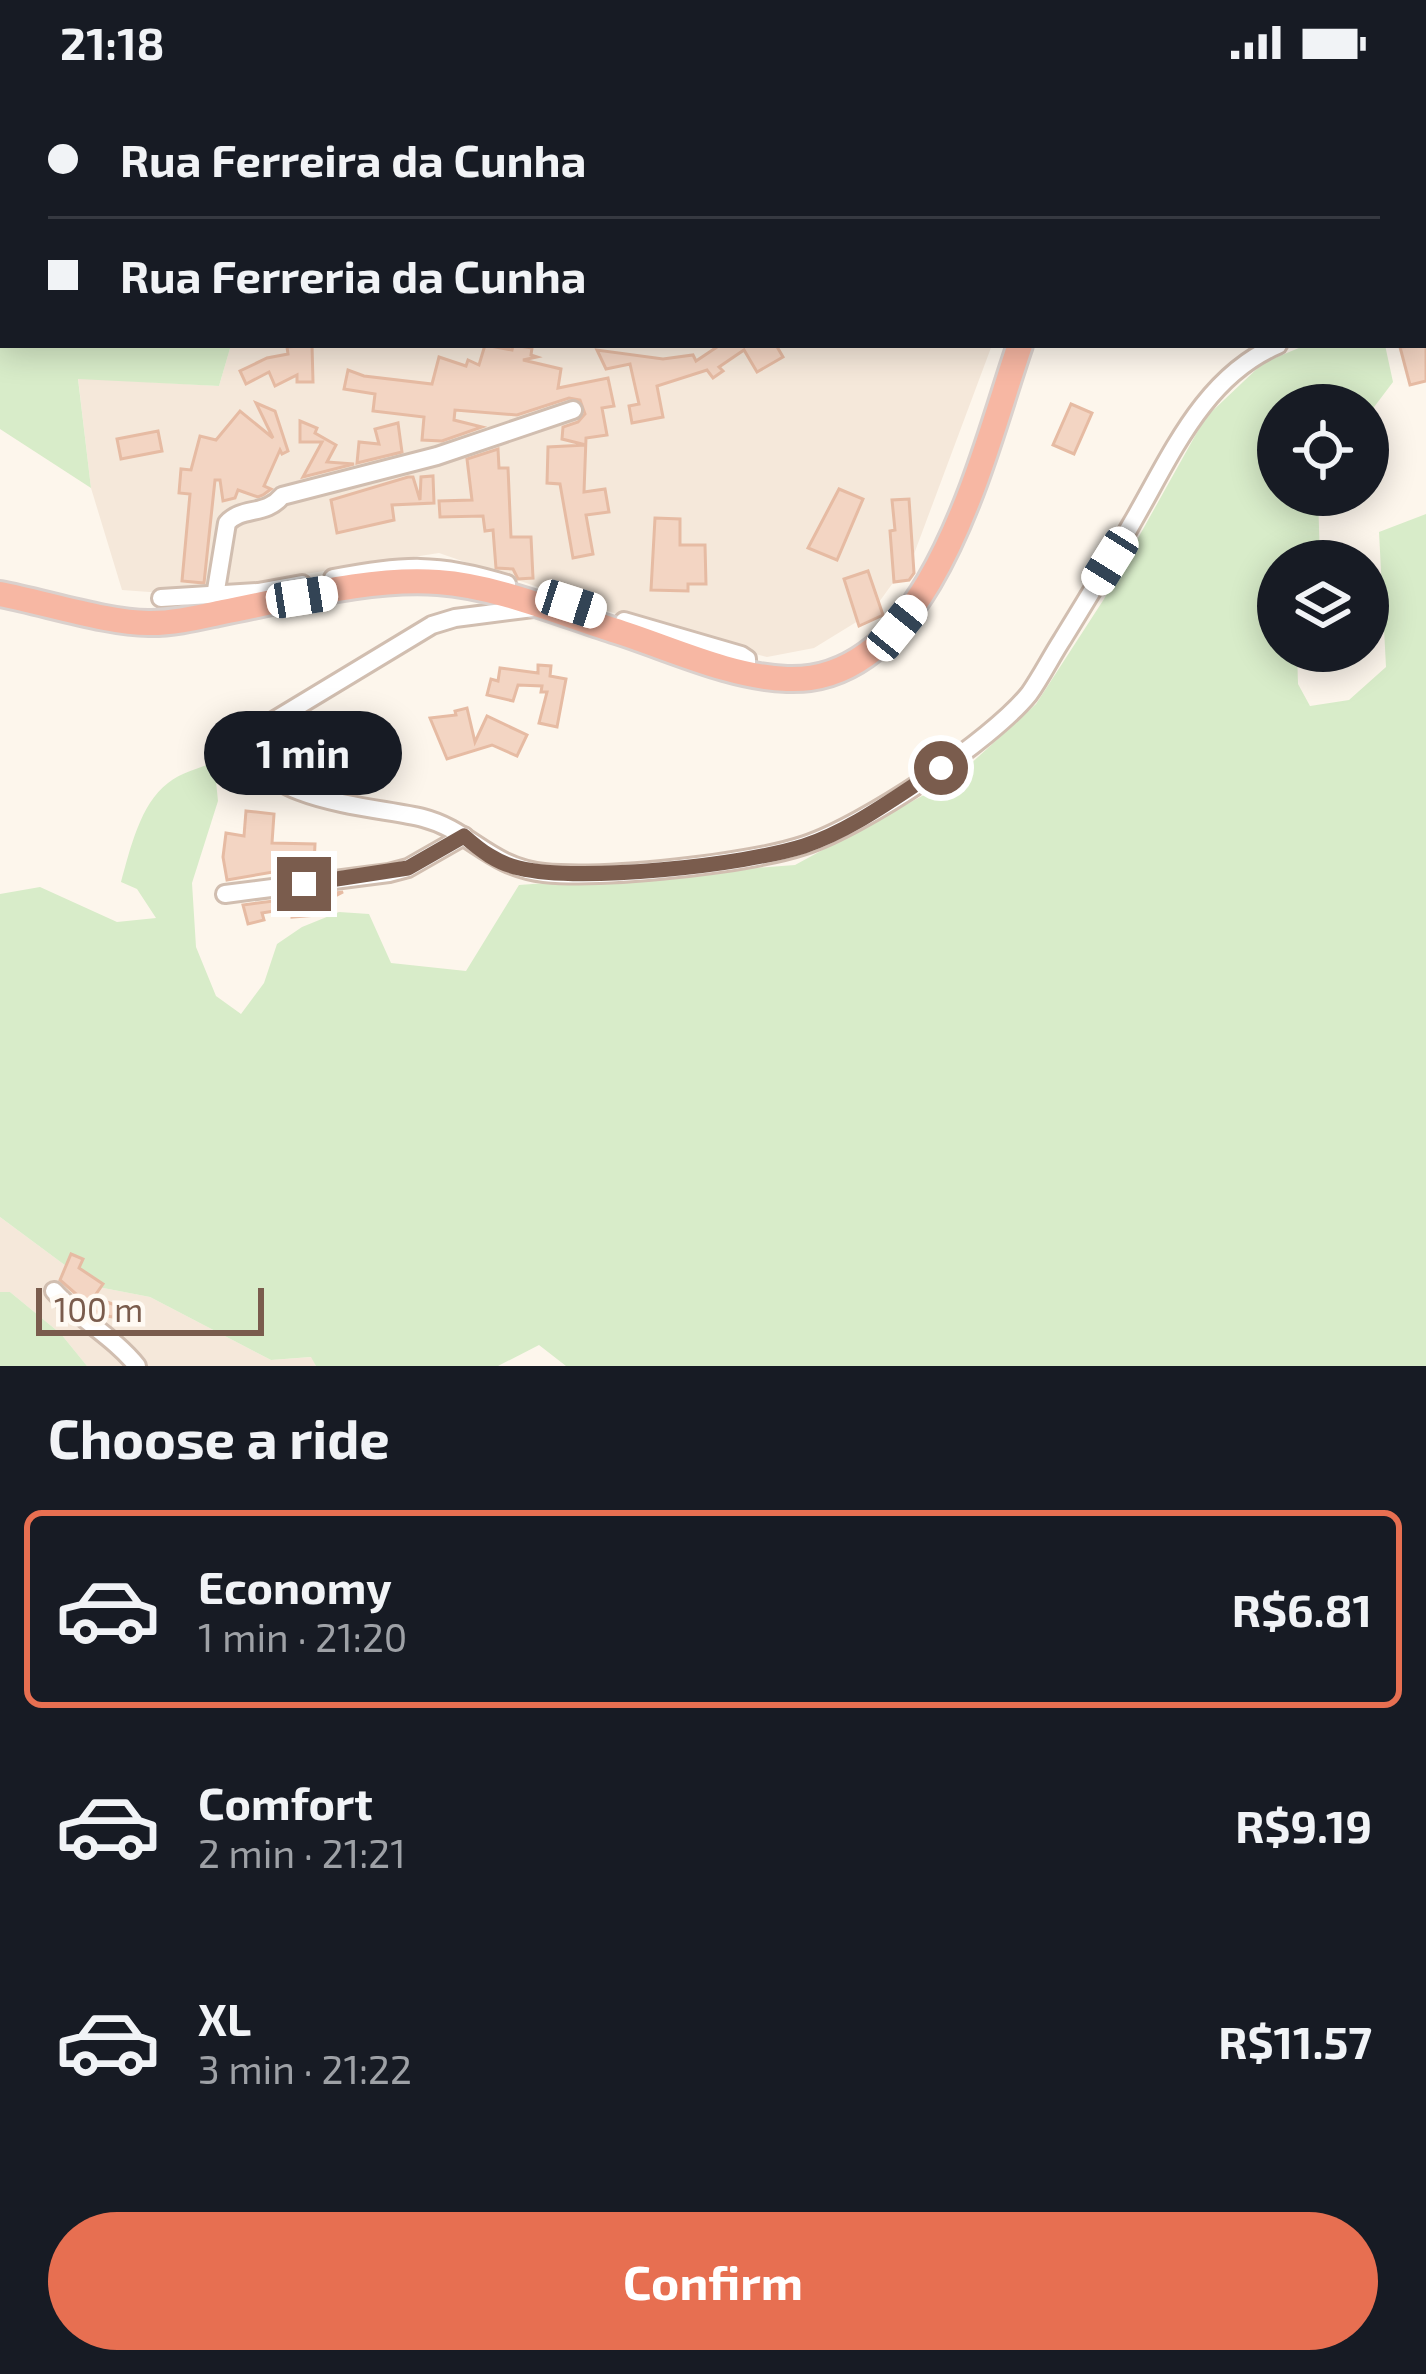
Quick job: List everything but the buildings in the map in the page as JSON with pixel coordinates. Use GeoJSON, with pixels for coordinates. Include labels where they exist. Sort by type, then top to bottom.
{"type":"FeatureCollection","features":[{"type":"Feature","properties":{"kind":"highway"},"geometry":{"type":"LineString","coordinates":[[0,594],[133,622],[186,620],[259,599],[414,580],[471,587],[641,633],[712,654],[747,673],[790,680],[813,677],[862,659],[897,628],[921,595],[962,514],[1019,348]]}},
{"type":"Feature","properties":{"kind":"street"},"geometry":{"type":"LineString","coordinates":[[540,607],[455,618],[431,626],[260,729],[252,737],[251,749],[259,766],[289,787],[439,822],[498,861],[546,873],[622,872],[734,860],[805,845],[871,813],[941,768],[1028,695],[1200,406],[1254,355],[1271,348]]}},
{"type":"Feature","properties":{"kind":"street"},"geometry":{"type":"LineString","coordinates":[[215,596],[226,523],[235,515],[262,512],[283,496],[436,456],[573,410]]}},
{"type":"Feature","properties":{"kind":"street"},"geometry":{"type":"LineString","coordinates":[[161,598],[259,599],[404,566],[437,566],[466,571],[641,633]]}},
{"type":"Feature","properties":{"kind":"street"},"geometry":{"type":"LineString","coordinates":[[224,894],[389,873],[408,868],[464,836]]}},
{"type":"Feature","properties":{"kind":"street"},"geometry":{"type":"LineString","coordinates":[[54,1291],[137,1366]]}},
{"type":"Feature","properties":{"kind":"shaded area"},"geometry":{"type":"Polygon","coordinates":[[[230,348],[991,348],[914,554],[871,613],[814,648],[767,657],[666,631],[439,553],[177,594],[122,590],[91,488],[78,378],[219,386],[230,348]]]}},
{"type":"Feature","properties":{"kind":"shaded area"},"geometry":{"type":"Polygon","coordinates":[[[0,1217],[93,1286],[150,1297],[271,1360],[312,1357],[316,1366],[87,1366],[61,1334],[10,1292],[0,1292],[0,1217]]]}},
{"type":"Feature","properties":{"kind":"green space"},"geometry":{"type":"Polygon","coordinates":[[[0,348],[230,348],[219,386],[78,379],[91,488],[0,429],[0,348]]]}},
{"type":"Feature","properties":{"kind":"green space"},"geometry":{"type":"Polygon","coordinates":[[[1299,348],[1386,348],[1393,382],[1389,387],[1257,384],[1257,516],[1319,516],[1319,540],[1257,540],[1257,672],[1298,672],[1298,684],[1310,706],[1349,700],[1380,672],[1389,672],[1389,540],[1379,540],[1379,532],[1426,514],[1426,1366],[566,1366],[539,1345],[498,1366],[316,1366],[311,1357],[271,1360],[150,1297],[93,1286],[0,1217],[0,894],[40,887],[117,922],[156,918],[137,889],[121,882],[137,828],[168,783],[214,762],[218,801],[192,883],[196,947],[216,996],[241,1014],[264,983],[277,944],[302,927],[339,912],[369,914],[391,963],[466,971],[519,885],[795,865],[955,778],[1036,704],[1104,599],[1205,418],[1263,363],[1299,348]]]}},
{"type":"Feature","properties":{"kind":"green space"},"geometry":{"type":"Polygon","coordinates":[[[0,1292],[10,1292],[61,1334],[87,1366],[0,1366],[0,1292]]]}},
{"type":"Feature","properties":{"kind":"route"},"geometry":{"type":"LineString","coordinates":[[304,884],[408,868],[464,836],[498,861],[546,873],[622,872],[734,860],[805,845],[871,813],[941,768]]}}]}
